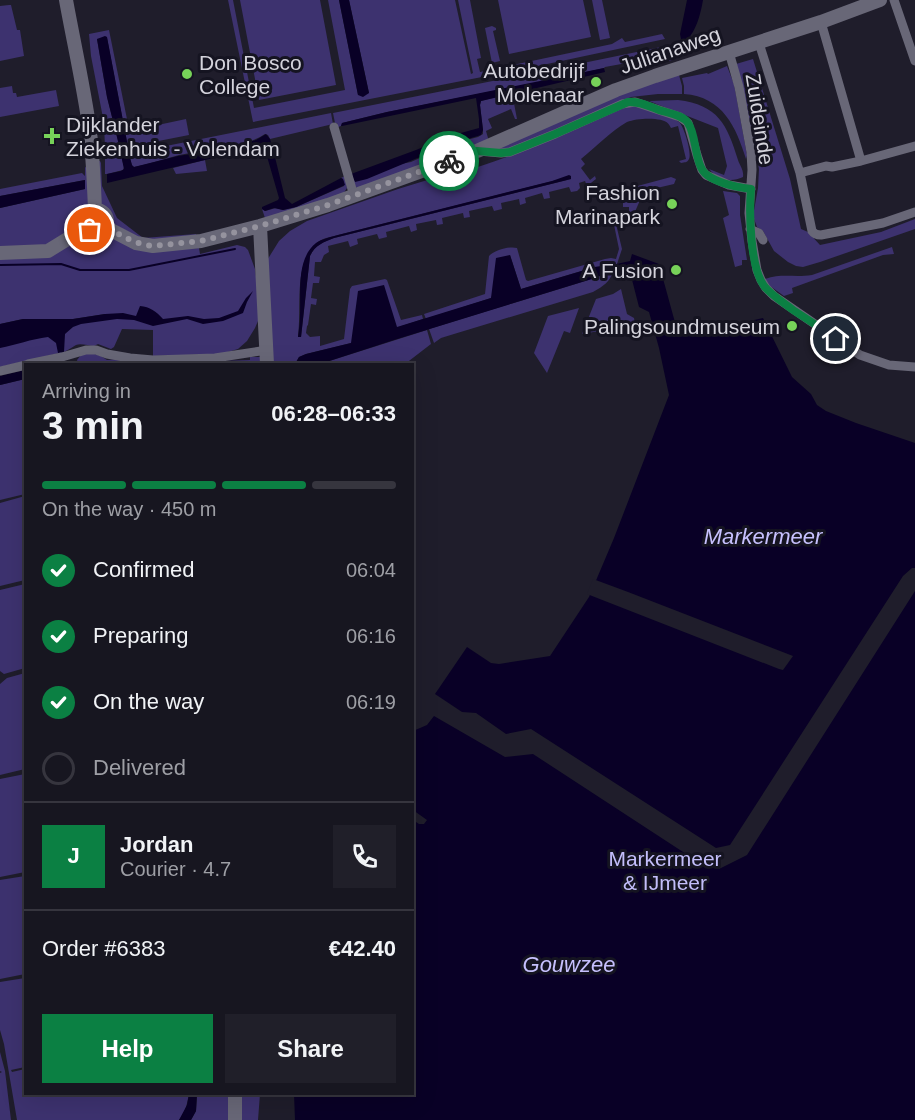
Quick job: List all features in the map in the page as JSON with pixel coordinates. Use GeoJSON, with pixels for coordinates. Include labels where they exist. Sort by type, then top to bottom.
{"type":"FeatureCollection","features":[{"type":"Feature","properties":{"kind":"main road"},"geometry":{"type":"LineString","coordinates":[[66,0],[89,130],[94,210]]}},
{"type":"Feature","properties":{"kind":"main road","name":"Julianaweg"},"geometry":{"type":"LineString","coordinates":[[105,227],[136,243],[153,246],[201,241],[260,226],[354,196],[477,151],[655,76],[821,22],[854,5],[880,0]]}},
{"type":"Feature","properties":{"kind":"main road"},"geometry":{"type":"LineString","coordinates":[[94,210],[100,211],[106,217],[105,227],[99,232],[94,232],[87,227],[85,221],[87,215],[94,210]]}},
{"type":"Feature","properties":{"kind":"main road"},"geometry":{"type":"LineString","coordinates":[[260,226],[267,363]]}},
{"type":"Feature","properties":{"kind":"main road"},"geometry":{"type":"LineString","coordinates":[[0,253],[48,251],[87,227]]}},
{"type":"Feature","properties":{"kind":"main road"},"geometry":{"type":"LineString","coordinates":[[235,1095],[235,1120]]}},
{"type":"Feature","properties":{"kind":"street"},"geometry":{"type":"LineString","coordinates":[[894,0],[915,61]]}},
{"type":"Feature","properties":{"kind":"street"},"geometry":{"type":"LineString","coordinates":[[821,22],[861,160]]}},
{"type":"Feature","properties":{"kind":"street"},"geometry":{"type":"LineString","coordinates":[[759,43],[800,173],[813,233],[821,235],[883,223],[915,212]]}},
{"type":"Feature","properties":{"kind":"street","name":"Zuideinde"},"geometry":{"type":"LineString","coordinates":[[729,52],[739,87],[751,152],[750,229],[758,270],[764,285],[774,296],[854,352],[889,365],[915,367]]}},
{"type":"Feature","properties":{"kind":"street"},"geometry":{"type":"LineString","coordinates":[[477,151],[510,152],[622,104],[634,102],[678,116],[686,121],[690,126],[697,155],[706,175],[729,185],[751,189]]}},
{"type":"Feature","properties":{"kind":"street"},"geometry":{"type":"LineString","coordinates":[[334,127],[354,196]]}},
{"type":"Feature","properties":{"kind":"street"},"geometry":{"type":"LineString","coordinates":[[800,173],[915,146]]}},
{"type":"Feature","properties":{"kind":"street"},"geometry":{"type":"LineString","coordinates":[[750,229],[759,233],[763,240]]}},
{"type":"Feature","properties":{"kind":"street"},"geometry":{"type":"LineString","coordinates":[[36,363],[86,350],[153,360],[215,358],[267,350]]}},
{"type":"Feature","properties":{"kind":"street"},"geometry":{"type":"LineString","coordinates":[[0,371],[24,366]]}},
{"type":"Feature","properties":{"kind":"shaded area"},"geometry":{"type":"Polygon","coordinates":[[[228,0],[233,0],[254,108],[345,90],[328,0],[339,0],[358,95],[369,93],[349,0],[455,0],[471,74],[473,73],[458,0],[470,0],[481,58],[477,59],[480,72],[612,44],[622,38],[625,42],[662,34],[665,39],[253,122],[228,0]]]}},
{"type":"Feature","properties":{"kind":"shaded area"},"geometry":{"type":"Polygon","coordinates":[[[240,0],[320,0],[336,85],[259,100],[240,0]]]}},
{"type":"Feature","properties":{"kind":"shaded area"},"geometry":{"type":"Polygon","coordinates":[[[498,0],[583,0],[591,37],[509,54],[498,0]]]}},
{"type":"Feature","properties":{"kind":"shaded area"},"geometry":{"type":"Polygon","coordinates":[[[592,0],[602,0],[610,38],[600,40],[592,0]]]}},
{"type":"Feature","properties":{"kind":"shaded area"},"geometry":{"type":"Polygon","coordinates":[[[11,5],[17,30],[20,30],[24,56],[0,61],[0,6],[11,5]]]}},
{"type":"Feature","properties":{"kind":"shaded area"},"geometry":{"type":"Polygon","coordinates":[[[492,26],[496,28],[493,31],[500,61],[492,63],[485,28],[492,26]]]}},
{"type":"Feature","properties":{"kind":"shaded area"},"geometry":{"type":"Polygon","coordinates":[[[109,30],[130,134],[139,132],[139,129],[186,119],[189,135],[128,147],[107,38],[97,39],[107,97],[120,149],[109,151],[109,148],[105,148],[104,123],[89,34],[109,30]]]}},
{"type":"Feature","properties":{"kind":"shaded area"},"geometry":{"type":"Polygon","coordinates":[[[661,47],[661,49],[667,49],[673,60],[659,63],[669,56],[668,53],[663,53],[654,58],[551,80],[549,70],[661,47]]]}},
{"type":"Feature","properties":{"kind":"shaded area"},"geometry":{"type":"Polygon","coordinates":[[[753,59],[790,179],[801,229],[808,232],[820,245],[881,232],[915,219],[915,229],[803,267],[788,262],[774,251],[763,231],[757,227],[753,216],[759,169],[736,64],[753,59]]]}},
{"type":"Feature","properties":{"kind":"shaded area"},"geometry":{"type":"Polygon","coordinates":[[[727,66],[734,84],[746,159],[738,136],[718,107],[697,96],[684,94],[682,78],[708,74],[727,66]]]}},
{"type":"Feature","properties":{"kind":"shaded area"},"geometry":{"type":"Polygon","coordinates":[[[548,70],[550,80],[387,112],[342,123],[338,127],[335,123],[333,113],[548,70]]]}},
{"type":"Feature","properties":{"kind":"shaded area"},"geometry":{"type":"Polygon","coordinates":[[[679,75],[682,94],[631,97],[508,150],[494,148],[621,93],[679,75]]]}},
{"type":"Feature","properties":{"kind":"shaded area"},"geometry":{"type":"Polygon","coordinates":[[[12,86],[13,93],[16,93],[17,97],[56,90],[59,106],[0,117],[0,88],[12,86]]]}},
{"type":"Feature","properties":{"kind":"shaded area"},"geometry":{"type":"Polygon","coordinates":[[[512,93],[517,119],[511,109],[488,119],[492,128],[486,131],[487,142],[358,188],[354,186],[351,174],[411,162],[451,144],[478,137],[483,134],[481,101],[512,93]]]}},
{"type":"Feature","properties":{"kind":"shaded area"},"geometry":{"type":"Polygon","coordinates":[[[678,100],[703,106],[719,118],[730,136],[743,177],[734,180],[725,179],[716,176],[709,169],[724,175],[727,166],[718,128],[649,101],[678,100]]]}},
{"type":"Feature","properties":{"kind":"shaded area"},"geometry":{"type":"Polygon","coordinates":[[[633,105],[679,122],[690,156],[686,162],[679,161],[686,159],[678,126],[671,128],[665,121],[655,119],[633,120],[615,130],[581,159],[585,164],[581,168],[590,180],[595,176],[596,179],[587,186],[585,181],[579,183],[580,188],[577,191],[571,192],[569,187],[549,192],[550,198],[544,199],[542,193],[525,198],[526,203],[520,205],[519,199],[501,203],[502,209],[494,211],[492,206],[469,211],[470,217],[464,218],[463,213],[442,218],[443,224],[437,225],[436,220],[416,224],[417,230],[411,232],[409,226],[386,232],[387,237],[379,239],[377,234],[357,239],[358,244],[350,247],[348,241],[328,246],[329,252],[324,255],[321,262],[315,262],[314,276],[320,277],[319,283],[313,283],[311,298],[317,299],[316,305],[311,304],[306,333],[310,337],[320,336],[320,346],[344,339],[352,286],[385,279],[401,320],[422,315],[423,319],[351,343],[306,354],[299,357],[296,363],[270,363],[266,262],[279,241],[290,231],[307,221],[398,189],[493,162],[621,107],[633,105]],[[571,179],[557,180],[321,240],[309,253],[301,275],[298,336],[301,337],[310,256],[320,244],[334,238],[571,179]]]}},
{"type":"Feature","properties":{"kind":"shaded area"},"geometry":{"type":"Polygon","coordinates":[[[331,113],[333,124],[270,139],[265,134],[234,146],[179,155],[134,167],[129,154],[131,153],[331,113]]]}},
{"type":"Feature","properties":{"kind":"shaded area"},"geometry":{"type":"Polygon","coordinates":[[[121,155],[123,170],[105,174],[105,158],[121,155]]]}},
{"type":"Feature","properties":{"kind":"shaded area"},"geometry":{"type":"Polygon","coordinates":[[[205,160],[207,171],[176,174],[173,168],[205,160]]]}},
{"type":"Feature","properties":{"kind":"shaded area"},"geometry":{"type":"Polygon","coordinates":[[[96,161],[101,163],[102,186],[117,218],[143,238],[196,234],[197,236],[146,241],[115,225],[108,211],[100,203],[96,161]]]}},
{"type":"Feature","properties":{"kind":"shaded area"},"geometry":{"type":"Polygon","coordinates":[[[85,167],[87,168],[90,201],[78,225],[47,246],[0,249],[0,208],[85,189],[85,180],[0,196],[0,189],[82,173],[85,176],[85,167]]]}},
{"type":"Feature","properties":{"kind":"shaded area"},"geometry":{"type":"Polygon","coordinates":[[[345,176],[347,188],[343,194],[265,218],[262,209],[265,211],[276,208],[283,210],[296,207],[344,186],[341,178],[345,176]]]}},
{"type":"Feature","properties":{"kind":"shaded area"},"geometry":{"type":"Polygon","coordinates":[[[671,177],[676,179],[674,184],[644,191],[634,214],[629,214],[629,207],[623,207],[623,199],[630,188],[671,177]]]}},
{"type":"Feature","properties":{"kind":"shaded area"},"geometry":{"type":"Polygon","coordinates":[[[723,191],[737,193],[740,196],[740,215],[747,260],[742,260],[742,265],[735,267],[723,218],[729,215],[723,191]]]}},
{"type":"Feature","properties":{"kind":"shaded area"},"geometry":{"type":"Polygon","coordinates":[[[613,220],[615,220],[622,249],[617,264],[595,267],[521,289],[510,255],[491,298],[426,319],[424,314],[485,294],[489,256],[502,249],[517,248],[528,281],[605,259],[616,259],[619,249],[613,220]]]}},
{"type":"Feature","properties":{"kind":"shaded area"},"geometry":{"type":"Polygon","coordinates":[[[86,235],[95,237],[107,235],[149,251],[199,248],[200,254],[237,245],[245,247],[255,269],[259,299],[258,321],[255,328],[247,341],[238,349],[221,354],[153,356],[153,330],[122,329],[111,349],[98,344],[94,346],[78,344],[64,352],[0,367],[0,335],[120,314],[73,319],[23,319],[0,324],[0,258],[86,235]]]}},
{"type":"Feature","properties":{"kind":"shaded area"},"geometry":{"type":"Polygon","coordinates":[[[892,247],[894,254],[883,255],[792,288],[793,293],[784,296],[770,286],[765,279],[777,276],[812,275],[892,247]]]}},
{"type":"Feature","properties":{"kind":"shaded area"},"geometry":{"type":"Polygon","coordinates":[[[614,271],[606,283],[593,292],[441,338],[434,343],[429,329],[595,278],[614,271]]]}},
{"type":"Feature","properties":{"kind":"shaded area"},"geometry":{"type":"Polygon","coordinates":[[[621,289],[627,314],[634,318],[636,330],[614,335],[605,330],[582,334],[596,299],[621,289]]]}},
{"type":"Feature","properties":{"kind":"shaded area"},"geometry":{"type":"Polygon","coordinates":[[[579,308],[570,333],[564,331],[547,373],[534,353],[548,316],[579,308]]]}},
{"type":"Feature","properties":{"kind":"shaded area"},"geometry":{"type":"Polygon","coordinates":[[[427,330],[431,344],[406,363],[323,363],[427,330]]]}},
{"type":"Feature","properties":{"kind":"shaded area"},"geometry":{"type":"Polygon","coordinates":[[[91,353],[107,360],[165,363],[109,361],[78,363],[77,360],[81,355],[91,353]]]}},
{"type":"Feature","properties":{"kind":"shaded area"},"geometry":{"type":"Polygon","coordinates":[[[250,357],[261,357],[262,363],[165,363],[250,360],[250,357]]]}},
{"type":"Feature","properties":{"kind":"shaded area"},"geometry":{"type":"Polygon","coordinates":[[[24,379],[24,494],[0,500],[0,385],[24,379]]]}},
{"type":"Feature","properties":{"kind":"shaded area"},"geometry":{"type":"Polygon","coordinates":[[[24,496],[24,580],[0,586],[0,503],[24,496]]]}},
{"type":"Feature","properties":{"kind":"shaded area"},"geometry":{"type":"Polygon","coordinates":[[[24,584],[24,668],[4,674],[0,671],[0,590],[24,584]]]}},
{"type":"Feature","properties":{"kind":"shaded area"},"geometry":{"type":"Polygon","coordinates":[[[24,673],[24,769],[0,775],[0,684],[7,678],[24,673]]]}},
{"type":"Feature","properties":{"kind":"shaded area"},"geometry":{"type":"Polygon","coordinates":[[[24,774],[24,872],[0,877],[0,779],[24,774]]]}},
{"type":"Feature","properties":{"kind":"shaded area"},"geometry":{"type":"Polygon","coordinates":[[[24,876],[24,974],[0,979],[0,880],[24,876]]]}},
{"type":"Feature","properties":{"kind":"shaded area"},"geometry":{"type":"Polygon","coordinates":[[[24,978],[24,1067],[11,1070],[12,1072],[24,1069],[24,1095],[189,1095],[185,1111],[179,1120],[17,1120],[0,1030],[0,982],[24,978]]]}},
{"type":"Feature","properties":{"kind":"shaded area"},"geometry":{"type":"Polygon","coordinates":[[[0,1052],[5,1071],[11,1120],[0,1120],[0,1073],[2,1072],[0,1071],[0,1052]]]}},
{"type":"Feature","properties":{"kind":"shaded area"},"geometry":{"type":"Polygon","coordinates":[[[197,1095],[231,1095],[231,1120],[191,1120],[196,1111],[197,1095]]]}},
{"type":"Feature","properties":{"kind":"shaded area"},"geometry":{"type":"Polygon","coordinates":[[[238,1095],[260,1095],[258,1120],[239,1120],[238,1095]]]}},
{"type":"Feature","properties":{"kind":"water"},"geometry":{"type":"Polygon","coordinates":[[[339,0],[349,0],[369,93],[363,97],[358,95],[339,0]]]}},
{"type":"Feature","properties":{"kind":"water"},"geometry":{"type":"Polygon","coordinates":[[[687,0],[703,0],[695,28],[685,41],[681,39],[680,34],[687,0]]]}},
{"type":"Feature","properties":{"kind":"water"},"geometry":{"type":"Polygon","coordinates":[[[105,36],[128,147],[120,149],[107,97],[97,39],[105,36]]]}},
{"type":"Feature","properties":{"kind":"water"},"geometry":{"type":"Polygon","coordinates":[[[668,53],[669,56],[659,62],[627,68],[626,62],[654,58],[668,53]]]}},
{"type":"Feature","properties":{"kind":"water"},"geometry":{"type":"Polygon","coordinates":[[[604,68],[605,72],[481,101],[483,130],[481,135],[451,144],[367,179],[355,182],[351,174],[450,136],[479,128],[476,98],[341,126],[342,123],[604,68]]]}},
{"type":"Feature","properties":{"kind":"water"},"geometry":{"type":"Polygon","coordinates":[[[266,134],[273,149],[285,198],[292,204],[341,178],[345,185],[296,207],[283,210],[274,208],[265,211],[262,207],[279,198],[264,146],[107,183],[107,174],[124,169],[121,155],[129,154],[134,167],[178,156],[222,149],[256,140],[266,134]]]}},
{"type":"Feature","properties":{"kind":"water"},"geometry":{"type":"Polygon","coordinates":[[[569,175],[571,179],[334,238],[320,244],[310,256],[301,337],[298,337],[302,267],[305,258],[316,243],[338,235],[569,175]]]}},
{"type":"Feature","properties":{"kind":"water"},"geometry":{"type":"Polygon","coordinates":[[[85,180],[85,189],[0,208],[0,196],[85,180]]]}},
{"type":"Feature","properties":{"kind":"water","name":"Markermeer"},"geometry":{"type":"Polygon","coordinates":[[[632,254],[659,264],[679,337],[763,318],[792,377],[811,394],[817,405],[856,423],[915,443],[915,568],[903,576],[730,845],[716,848],[531,729],[506,734],[476,713],[462,712],[435,694],[467,647],[491,663],[499,664],[550,656],[589,597],[669,395],[649,312],[639,307],[629,268],[323,363],[296,363],[299,357],[306,354],[351,343],[358,291],[384,285],[397,327],[491,298],[496,258],[510,255],[521,289],[595,267],[630,261],[632,254]]]}},
{"type":"Feature","properties":{"kind":"water"},"geometry":{"type":"Polygon","coordinates":[[[253,291],[243,313],[223,321],[203,324],[187,319],[153,326],[134,320],[117,319],[73,327],[65,334],[64,352],[58,353],[56,343],[48,337],[0,348],[0,324],[23,319],[73,319],[105,314],[123,313],[136,316],[140,306],[153,310],[163,319],[188,316],[204,319],[219,318],[238,311],[253,291]]]}},
{"type":"Feature","properties":{"kind":"water"},"geometry":{"type":"Polygon","coordinates":[[[24,370],[24,379],[0,385],[0,376],[24,370]]]}},
{"type":"Feature","properties":{"kind":"water","name":"Gouwzee"},"geometry":{"type":"Polygon","coordinates":[[[915,591],[915,1120],[295,1120],[294,1095],[414,1095],[414,821],[424,824],[427,820],[414,811],[414,731],[427,725],[434,716],[505,757],[533,754],[703,865],[719,869],[747,855],[915,591]]]}},
{"type":"Feature","properties":{"kind":"water"},"geometry":{"type":"Polygon","coordinates":[[[189,1095],[197,1095],[196,1111],[191,1120],[179,1120],[187,1105],[189,1095]]]}},
{"type":"Feature","properties":{"kind":"pier"},"geometry":{"type":"Polygon","coordinates":[[[593,579],[793,656],[783,670],[779,669],[587,594],[593,579]]]}},
{"type":"Feature","properties":{"kind":"waterway"},"geometry":{"type":"LineString","coordinates":[[0,265],[61,264],[80,270],[129,270],[235,249]]}},
{"type":"Feature","properties":{"kind":"way so far"},"geometry":{"type":"LineString","coordinates":[[90,230],[99,232],[105,227],[136,243],[147,246],[201,241],[296,216],[449,161]]}},
{"type":"Feature","properties":{"kind":"place","name":"Don Bosco College"},"geometry":{"type":"Point","coordinates":[187,74]}},
{"type":"Feature","properties":{"kind":"place","name":"Autobedrijf Molenaar"},"geometry":{"type":"Point","coordinates":[596,82]}},
{"type":"Feature","properties":{"kind":"place","name":"Dijklander Ziekenhuis - Volendam"},"geometry":{"type":"Point","coordinates":[52,136]}},
{"type":"Feature","properties":{"kind":"place","name":"Fashion Marinapark"},"geometry":{"type":"Point","coordinates":[672,204]}},
{"type":"Feature","properties":{"kind":"place","name":"A Fusion"},"geometry":{"type":"Point","coordinates":[676,270]}},
{"type":"Feature","properties":{"kind":"place","name":"Palingsoundmuseum"},"geometry":{"type":"Point","coordinates":[792,326]}},
{"type":"Feature","properties":{"kind":"route"},"geometry":{"type":"LineString","coordinates":[[449,161],[477,151],[510,152],[628,102],[644,104],[680,117],[690,126],[697,155],[706,175],[729,185],[751,189],[750,229],[758,274],[764,285],[774,296],[836,339]]}},
{"type":"Feature","properties":{"kind":"park label","name":"Markermeer & IJmeer"},"geometry":{"type":"Point","coordinates":[665,870]}}]}
